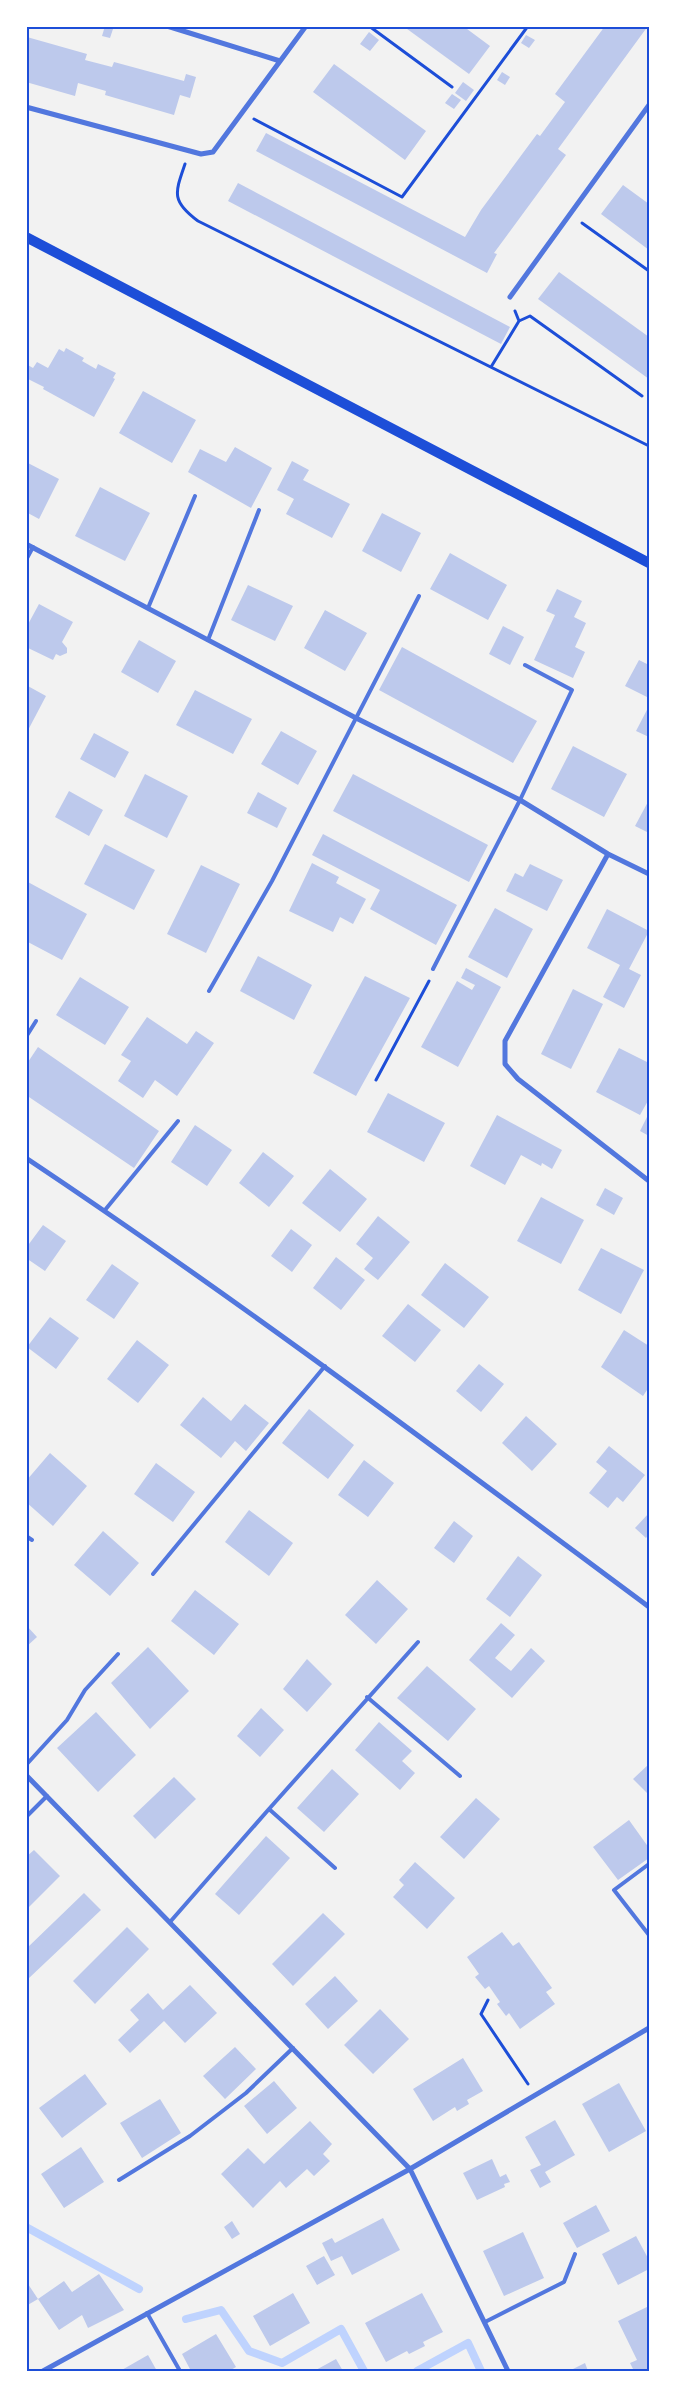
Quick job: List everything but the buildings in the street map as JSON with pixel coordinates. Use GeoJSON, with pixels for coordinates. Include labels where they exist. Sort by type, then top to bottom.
{"type":"FeatureCollection","features":[{"type":"Feature","properties":{"kind":"main road"},"geometry":{"type":"LineString","coordinates":[[26,237],[649,563]]}},
{"type":"Feature","properties":{"kind":"street"},"geometry":{"type":"LineString","coordinates":[[167,26],[280,61]]}},
{"type":"Feature","properties":{"kind":"street"},"geometry":{"type":"LineString","coordinates":[[26,107],[189,151],[202,154],[214,152],[306,26]]}},
{"type":"Feature","properties":{"kind":"street"},"geometry":{"type":"LineString","coordinates":[[510,297],[649,105]]}},
{"type":"Feature","properties":{"kind":"street"},"geometry":{"type":"LineString","coordinates":[[26,544],[356,718],[520,800],[608,854],[649,874]]}},
{"type":"Feature","properties":{"kind":"street"},"geometry":{"type":"LineString","coordinates":[[608,854],[505,1041],[505,1064],[518,1079],[649,1181]]}},
{"type":"Feature","properties":{"kind":"street"},"geometry":{"type":"LineString","coordinates":[[26,1158],[105,1210],[326,1366],[649,1607]]}},
{"type":"Feature","properties":{"kind":"street"},"geometry":{"type":"LineString","coordinates":[[26,1775],[410,2169],[508,2371]]}},
{"type":"Feature","properties":{"kind":"street"},"geometry":{"type":"LineString","coordinates":[[43,2371],[410,2169],[649,2028]]}},
{"type":"Feature","properties":{"kind":"lane"},"geometry":{"type":"LineString","coordinates":[[148,608],[195,496]]}},
{"type":"Feature","properties":{"kind":"lane"},"geometry":{"type":"LineString","coordinates":[[208,640],[259,510]]}},
{"type":"Feature","properties":{"kind":"lane"},"geometry":{"type":"LineString","coordinates":[[26,560],[33,547]]}},
{"type":"Feature","properties":{"kind":"lane"},"geometry":{"type":"LineString","coordinates":[[209,991],[272,881],[419,596]]}},
{"type":"Feature","properties":{"kind":"lane"},"geometry":{"type":"LineString","coordinates":[[433,969],[520,800],[572,690],[525,665]]}},
{"type":"Feature","properties":{"kind":"lane"},"geometry":{"type":"LineString","coordinates":[[26,1037],[36,1021]]}},
{"type":"Feature","properties":{"kind":"lane"},"geometry":{"type":"LineString","coordinates":[[105,1210],[178,1121]]}},
{"type":"Feature","properties":{"kind":"lane"},"geometry":{"type":"LineString","coordinates":[[153,1574],[326,1366]]}},
{"type":"Feature","properties":{"kind":"lane"},"geometry":{"type":"LineString","coordinates":[[26,1536],[32,1540]]}},
{"type":"Feature","properties":{"kind":"lane"},"geometry":{"type":"LineString","coordinates":[[170,1922],[367,1697],[418,1642]]}},
{"type":"Feature","properties":{"kind":"lane"},"geometry":{"type":"LineString","coordinates":[[26,1765],[67,1720],[85,1690],[118,1654]]}},
{"type":"Feature","properties":{"kind":"lane"},"geometry":{"type":"LineString","coordinates":[[367,1697],[460,1776]]}},
{"type":"Feature","properties":{"kind":"lane"},"geometry":{"type":"LineString","coordinates":[[26,1817],[47,1796]]}},
{"type":"Feature","properties":{"kind":"lane"},"geometry":{"type":"LineString","coordinates":[[268,1809],[335,1868]]}},
{"type":"Feature","properties":{"kind":"lane"},"geometry":{"type":"LineString","coordinates":[[649,1864],[614,1890],[649,1936]]}},
{"type":"Feature","properties":{"kind":"lane"},"geometry":{"type":"LineString","coordinates":[[119,2180],[190,2136],[246,2093],[293,2048]]}},
{"type":"Feature","properties":{"kind":"lane"},"geometry":{"type":"LineString","coordinates":[[485,2322],[564,2282],[574,2254]]}},
{"type":"Feature","properties":{"kind":"lane"},"geometry":{"type":"LineString","coordinates":[[147,2313],[180,2371]]}},
{"type":"Feature","properties":{"kind":"path"},"geometry":{"type":"LineString","coordinates":[[369,26],[452,87]]}},
{"type":"Feature","properties":{"kind":"path"},"geometry":{"type":"LineString","coordinates":[[242,113],[402,197],[528,26]]}},
{"type":"Feature","properties":{"kind":"path"},"geometry":{"type":"LineString","coordinates":[[189,151],[176,188],[177,201],[184,211],[198,221],[649,446]]}},
{"type":"Feature","properties":{"kind":"path"},"geometry":{"type":"LineString","coordinates":[[570,214],[649,271]]}},
{"type":"Feature","properties":{"kind":"path"},"geometry":{"type":"LineString","coordinates":[[510,297],[519,321]]}},
{"type":"Feature","properties":{"kind":"path"},"geometry":{"type":"LineString","coordinates":[[491,367],[519,321],[530,316],[642,396]]}},
{"type":"Feature","properties":{"kind":"path"},"geometry":{"type":"LineString","coordinates":[[376,1080],[431,978],[433,969]]}},
{"type":"Feature","properties":{"kind":"path"},"geometry":{"type":"LineString","coordinates":[[488,2000],[482,2014],[535,2095]]}},
{"type":"Feature","properties":{"kind":"waterway"},"geometry":{"type":"LineString","coordinates":[[26,2227],[139,2289]]}},
{"type":"Feature","properties":{"kind":"waterway"},"geometry":{"type":"LineString","coordinates":[[186,2319],[221,2310],[249,2351],[282,2363],[341,2329],[364,2371]]}},
{"type":"Feature","properties":{"kind":"waterway"},"geometry":{"type":"LineString","coordinates":[[417,2371],[468,2343],[481,2371]]}}]}
